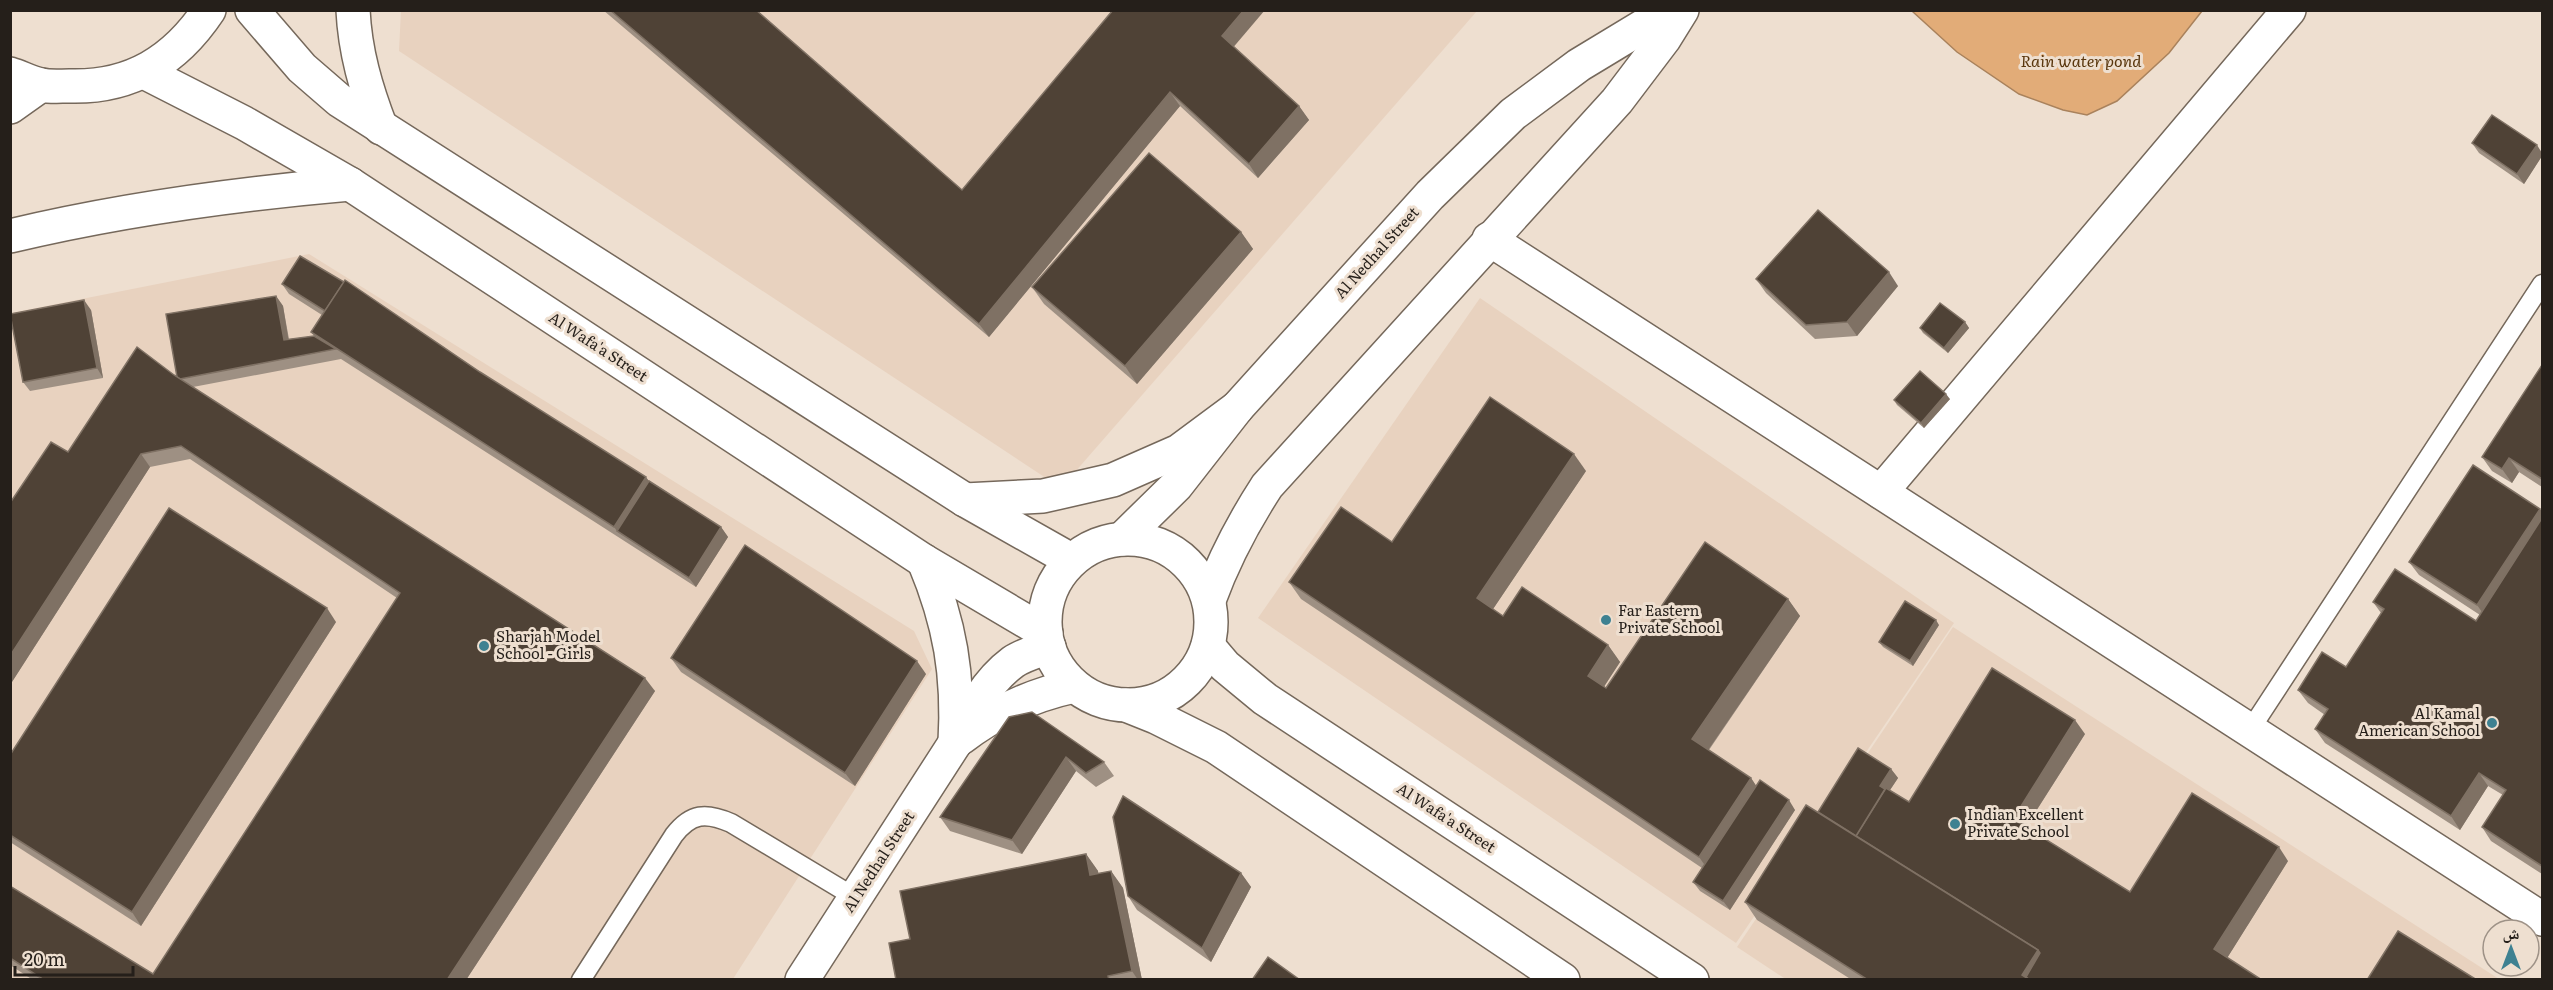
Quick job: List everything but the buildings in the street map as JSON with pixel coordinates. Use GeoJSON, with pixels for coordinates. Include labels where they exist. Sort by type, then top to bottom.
{"type":"FeatureCollection","features":[{"type":"Feature","properties":{"kind":"street"},"geometry":{"type":"LineString","coordinates":[[10,74],[41,85],[94,87],[144,72],[172,55],[195,32],[209,10]]}},
{"type":"Feature","properties":{"kind":"street"},"geometry":{"type":"LineString","coordinates":[[252,10],[302,68],[339,100],[965,500],[1071,560]]}},
{"type":"Feature","properties":{"kind":"street"},"geometry":{"type":"LineString","coordinates":[[353,10],[358,56],[367,92],[381,128]]}},
{"type":"Feature","properties":{"kind":"street","name":"Al Nedhal Street"},"geometry":{"type":"LineString","coordinates":[[1122,538],[1176,486],[1237,408],[1430,195],[1513,114],[1579,65],[1670,10]]}},
{"type":"Feature","properties":{"kind":"street"},"geometry":{"type":"LineString","coordinates":[[1126,705],[1147,703],[1168,695],[1185,682],[1199,666],[1208,646],[1209,600],[1223,560],[1243,522],[1267,486],[1489,239],[1617,101],[1664,39],[1682,10]]}},
{"type":"Feature","properties":{"kind":"street"},"geometry":{"type":"LineString","coordinates":[[1881,492],[2289,10]]}},
{"type":"Feature","properties":{"kind":"street","name":"Al Wafa'a Street"},"geometry":{"type":"LineString","coordinates":[[144,72],[244,123],[350,184],[1047,640]]}},
{"type":"Feature","properties":{"kind":"street"},"geometry":{"type":"LineString","coordinates":[[10,107],[41,85]]}},
{"type":"Feature","properties":{"kind":"street"},"geometry":{"type":"LineString","coordinates":[[10,236],[133,210],[205,198],[350,184]]}},
{"type":"Feature","properties":{"kind":"street"},"geometry":{"type":"LineString","coordinates":[[1489,239],[2542,919]]}},
{"type":"Feature","properties":{"kind":"street"},"geometry":{"type":"LineString","coordinates":[[965,500],[1043,496],[1113,480],[1179,451],[1237,408]]}},
{"type":"Feature","properties":{"kind":"street"},"geometry":{"type":"LineString","coordinates":[[1209,600],[1200,579],[1185,561],[1167,548],[1145,540],[1122,538],[1095,545],[1071,560],[1055,581],[1046,606],[1047,640],[1059,668],[1074,686],[1107,702],[1126,705],[1156,717],[1216,747],[1563,980]]}},
{"type":"Feature","properties":{"kind":"street"},"geometry":{"type":"LineString","coordinates":[[924,561],[946,620],[952,650],[956,681],[955,743]]}},
{"type":"Feature","properties":{"kind":"street","name":"Al Nedhal Street"},"geometry":{"type":"LineString","coordinates":[[802,980],[955,743],[971,711],[990,684],[1014,660],[1047,640]]}},
{"type":"Feature","properties":{"kind":"street","name":"Al Wafa'a Street"},"geometry":{"type":"LineString","coordinates":[[1208,646],[1225,666],[1265,699],[1692,980]]}},
{"type":"Feature","properties":{"kind":"street","name":"Al Nedhal Street"},"geometry":{"type":"LineString","coordinates":[[955,743],[984,722],[1023,700],[1074,686]]}},
{"type":"Feature","properties":{"kind":"lane"},"geometry":{"type":"LineString","coordinates":[[2250,730],[2542,284]]}},
{"type":"Feature","properties":{"kind":"lane"},"geometry":{"type":"LineString","coordinates":[[581,980],[674,834],[683,823],[699,816],[716,816],[730,823],[856,898]]}},
{"type":"Feature","properties":{"kind":"shaded area"},"geometry":{"type":"Polygon","coordinates":[[[401,10],[1477,11],[1061,488],[399,51],[401,10]]]}},
{"type":"Feature","properties":{"kind":"shaded area"},"geometry":{"type":"Polygon","coordinates":[[[309,254],[914,631],[932,669],[733,979],[11,980],[11,313],[309,254]]]}},
{"type":"Feature","properties":{"kind":"shaded area","name":"Far Eastern Private School"},"geometry":{"type":"Polygon","coordinates":[[[1480,298],[1954,623],[1736,943],[1258,618],[1480,298]]]}},
{"type":"Feature","properties":{"kind":"shaded area"},"geometry":{"type":"Polygon","coordinates":[[[1953,627],[2481,967],[2481,978],[2499,979],[1787,980],[1737,947],[1953,627]]]}},
{"type":"Feature","properties":{"kind":"water","name":"Rain water pond"},"geometry":{"type":"Polygon","coordinates":[[[1912,11],[2202,11],[2169,53],[2117,101],[2087,115],[2063,110],[2019,94],[1957,52],[1912,11]]]}},
{"type":"Feature","properties":{"kind":"place","name":"Far Eastern Private School"},"geometry":{"type":"Point","coordinates":[1606,620]}},
{"type":"Feature","properties":{"kind":"place","name":"Sharjah Model School - Girls"},"geometry":{"type":"Point","coordinates":[484,646]}},
{"type":"Feature","properties":{"kind":"place","name":"Al Kamal American School"},"geometry":{"type":"Point","coordinates":[2492,723]}},
{"type":"Feature","properties":{"kind":"place","name":"Indian Excellent Private School"},"geometry":{"type":"Point","coordinates":[1955,824]}}]}
